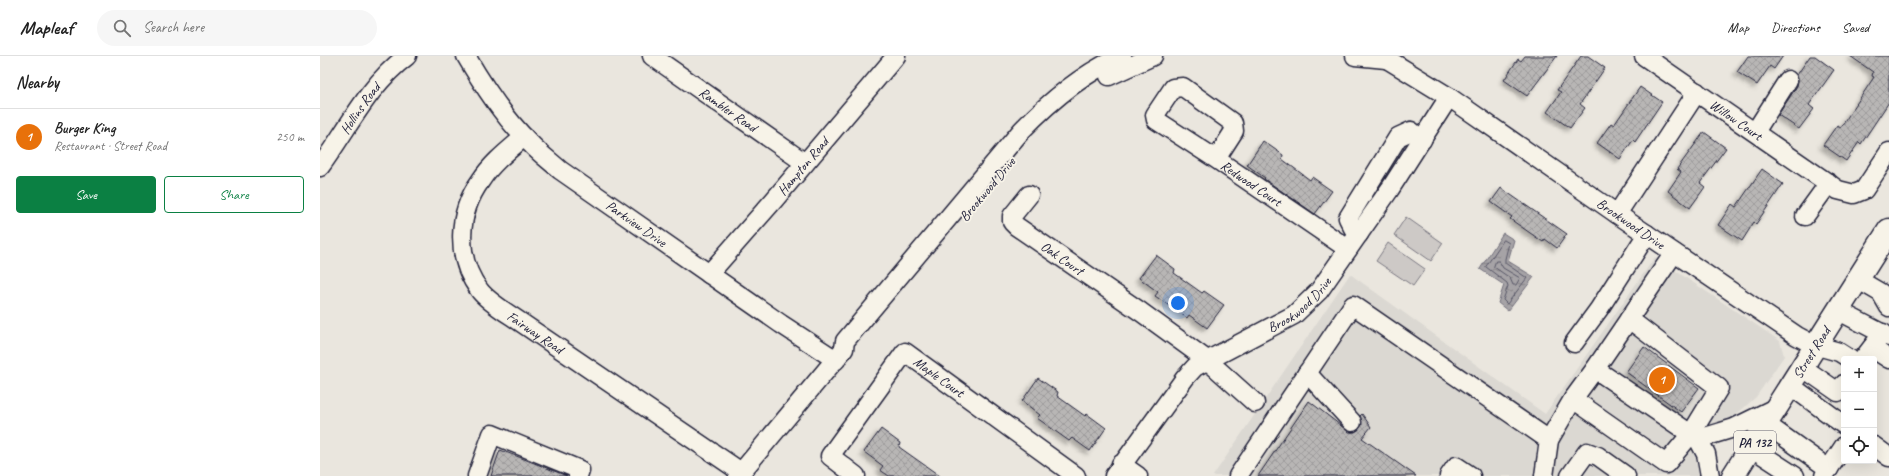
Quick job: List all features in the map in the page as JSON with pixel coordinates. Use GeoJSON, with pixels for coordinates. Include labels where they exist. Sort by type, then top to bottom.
{"type":"FeatureCollection","features":[{"type":"Feature","properties":{"kind":"main road","name":"Street Road"},"geometry":{"type":"LineString","coordinates":[[1733,476],[1791,386],[1814,345],[1888,234]]}},
{"type":"Feature","properties":{"kind":"street","name":"Hollins Road"},"geometry":{"type":"LineString","coordinates":[[320,167],[367,96],[396,64],[407,56]]}},
{"type":"Feature","properties":{"kind":"street","name":"Parkview Drive"},"geometry":{"type":"LineString","coordinates":[[466,56],[480,81],[524,137],[560,170],[709,274],[840,354]]}},
{"type":"Feature","properties":{"kind":"street","name":"Hampton Road"},"geometry":{"type":"LineString","coordinates":[[709,274],[896,56]]}},
{"type":"Feature","properties":{"kind":"street","name":"Brookwood Drive"},"geometry":{"type":"LineString","coordinates":[[739,474],[840,354],[845,341],[1022,130],[1046,105],[1064,90],[1087,75],[1122,56]]}},
{"type":"Feature","properties":{"kind":"street","name":"Brookwood Drive"},"geometry":{"type":"LineString","coordinates":[[840,354],[854,347],[1025,144],[1049,118],[1089,87],[1116,72],[1153,56]]}},
{"type":"Feature","properties":{"kind":"street","name":"Brookwood Drive"},"geometry":{"type":"LineString","coordinates":[[1355,56],[1384,58],[1449,97],[1617,214],[1797,336],[1814,345],[1839,352],[1845,356]]}},
{"type":"Feature","properties":{"kind":"street","name":"Willow Court"},"geometry":{"type":"LineString","coordinates":[[1644,56],[1838,190],[1854,194],[1864,190],[1889,152]]}},
{"type":"Feature","properties":{"kind":"street","name":"Rambler Road"},"geometry":{"type":"LineString","coordinates":[[656,57],[805,163]]}},
{"type":"Feature","properties":{"kind":"street"},"geometry":{"type":"LineString","coordinates":[[1755,132],[1788,80]]}},
{"type":"Feature","properties":{"kind":"street","name":"Redwood Court"},"geometry":{"type":"LineString","coordinates":[[1216,159],[1234,131],[1233,123],[1182,87],[1173,88],[1154,118],[1348,249]]}},
{"type":"Feature","properties":{"kind":"street"},"geometry":{"type":"LineString","coordinates":[[1617,214],[1697,92]]}},
{"type":"Feature","properties":{"kind":"street","name":"Brookwood Drive"},"geometry":{"type":"LineString","coordinates":[[1118,470],[1185,378],[1195,368],[1207,360],[1294,315],[1318,291],[1359,234],[1449,97]]}},
{"type":"Feature","properties":{"kind":"street","name":"Fairway Road"},"geometry":{"type":"LineString","coordinates":[[524,137],[482,178],[469,200],[461,230],[463,250],[473,280],[481,292],[516,319],[739,474]]}},
{"type":"Feature","properties":{"kind":"street"},"geometry":{"type":"LineString","coordinates":[[1805,216],[1829,183]]}},
{"type":"Feature","properties":{"kind":"street","name":"Oak Court"},"geometry":{"type":"LineString","coordinates":[[1028,195],[1012,216],[1012,222],[1016,226],[1141,312],[1207,360]]}},
{"type":"Feature","properties":{"kind":"street"},"geometry":{"type":"LineString","coordinates":[[1574,343],[1599,309],[1647,234]]}},
{"type":"Feature","properties":{"kind":"street"},"geometry":{"type":"LineString","coordinates":[[1544,476],[1549,440],[1573,399],[1674,253]]}},
{"type":"Feature","properties":{"kind":"street"},"geometry":{"type":"LineString","coordinates":[[1857,279],[1886,293]]}},
{"type":"Feature","properties":{"kind":"street"},"geometry":{"type":"LineString","coordinates":[[1238,476],[1353,305],[1549,440]]}},
{"type":"Feature","properties":{"kind":"street"},"geometry":{"type":"LineString","coordinates":[[1837,310],[1886,335],[1868,353],[1889,360]]}},
{"type":"Feature","properties":{"kind":"street"},"geometry":{"type":"LineString","coordinates":[[1573,399],[1666,464],[1694,436],[1720,388],[1629,319]]}},
{"type":"Feature","properties":{"kind":"street","name":"Maple Court"},"geometry":{"type":"LineString","coordinates":[[856,476],[830,456],[904,352],[1076,476]]}},
{"type":"Feature","properties":{"kind":"street"},"geometry":{"type":"LineString","coordinates":[[1207,360],[1255,403]]}},
{"type":"Feature","properties":{"kind":"street"},"geometry":{"type":"LineString","coordinates":[[1802,367],[1838,392],[1841,388]]}},
{"type":"Feature","properties":{"kind":"street"},"geometry":{"type":"LineString","coordinates":[[1595,369],[1694,436],[1706,454],[1710,476]]}},
{"type":"Feature","properties":{"kind":"street"},"geometry":{"type":"LineString","coordinates":[[1307,373],[1352,422]]}},
{"type":"Feature","properties":{"kind":"street"},"geometry":{"type":"LineString","coordinates":[[1791,386],[1841,423]]}},
{"type":"Feature","properties":{"kind":"street"},"geometry":{"type":"LineString","coordinates":[[1694,436],[1734,428],[1772,416],[1826,472],[1841,450]]}},
{"type":"Feature","properties":{"kind":"street"},"geometry":{"type":"LineString","coordinates":[[477,476],[492,434],[579,473]]}},
{"type":"Feature","properties":{"kind":"street"},"geometry":{"type":"LineString","coordinates":[[1752,448],[1795,476]]}},
{"type":"Feature","properties":{"kind":"street"},"geometry":{"type":"LineString","coordinates":[[1877,448],[1889,457]]}},
{"type":"Feature","properties":{"kind":"street"},"geometry":{"type":"LineString","coordinates":[[1570,476],[1587,452],[1598,456],[1626,476]]}},
{"type":"Feature","properties":{"kind":"street"},"geometry":{"type":"LineString","coordinates":[[1449,476],[1456,466],[1471,476]]}},
{"type":"Feature","properties":{"kind":"street"},"geometry":{"type":"LineString","coordinates":[[1118,470],[1138,476]]}},
{"type":"Feature","properties":{"kind":"shaded area"},"geometry":{"type":"Polygon","coordinates":[[[1406,217],[1443,243],[1431,261],[1394,235],[1406,217]]]}},
{"type":"Feature","properties":{"kind":"shaded area"},"geometry":{"type":"Polygon","coordinates":[[[1388,243],[1425,269],[1413,286],[1376,261],[1388,243]]]}},
{"type":"Feature","properties":{"kind":"shaded area"},"geometry":{"type":"Polygon","coordinates":[[[1655,257],[1780,341],[1784,356],[1756,397],[1730,420],[1699,476],[1213,476],[1350,274],[1545,414],[1655,257]]]}},
{"type":"Feature","properties":{"kind":"water"},"geometry":{"type":"Polygon","coordinates":[[[1503,233],[1514,240],[1508,261],[1534,277],[1508,311],[1498,303],[1504,285],[1480,269],[1503,233]]]}},
{"type":"Feature","properties":{"kind":"building"},"geometry":{"type":"Polygon","coordinates":[[[1525,56],[1557,56],[1527,96],[1504,80],[1518,59],[1521,61],[1525,56]]]}},
{"type":"Feature","properties":{"kind":"building"},"geometry":{"type":"Polygon","coordinates":[[[1581,56],[1588,56],[1605,68],[1580,104],[1585,108],[1570,128],[1547,112],[1561,92],[1557,90],[1581,56]]]}},
{"type":"Feature","properties":{"kind":"building"},"geometry":{"type":"Polygon","coordinates":[[[1748,56],[1783,56],[1774,69],[1770,66],[1757,85],[1737,72],[1748,56]]]}},
{"type":"Feature","properties":{"kind":"building"},"geometry":{"type":"Polygon","coordinates":[[[1810,56],[1815,56],[1834,70],[1809,105],[1814,109],[1799,129],[1778,115],[1797,86],[1797,75],[1810,56]]]}},
{"type":"Feature","properties":{"kind":"building"},"geometry":{"type":"Polygon","coordinates":[[[1850,56],[1889,56],[1889,102],[1861,144],[1859,142],[1846,161],[1823,145],[1837,125],[1841,127],[1874,77],[1872,76],[1873,72],[1850,56]]]}},
{"type":"Feature","properties":{"kind":"building"},"geometry":{"type":"Polygon","coordinates":[[[1640,87],[1662,102],[1635,142],[1633,140],[1620,159],[1597,143],[1611,123],[1614,125],[1640,87]]]}},
{"type":"Feature","properties":{"kind":"building"},"geometry":{"type":"Polygon","coordinates":[[[1704,132],[1726,148],[1700,183],[1705,187],[1690,208],[1668,191],[1681,172],[1677,169],[1704,132]]]}},
{"type":"Feature","properties":{"kind":"building"},"geometry":{"type":"Polygon","coordinates":[[[1263,141],[1283,155],[1282,159],[1310,180],[1312,177],[1332,191],[1315,214],[1264,179],[1265,178],[1247,165],[1263,141]]]}},
{"type":"Feature","properties":{"kind":"building"},"geometry":{"type":"Polygon","coordinates":[[[1762,169],[1783,184],[1756,224],[1754,222],[1742,241],[1718,225],[1732,204],[1736,207],[1762,169]]]}},
{"type":"Feature","properties":{"kind":"building"},"geometry":{"type":"Polygon","coordinates":[[[1501,188],[1567,234],[1557,248],[1545,239],[1543,242],[1510,219],[1512,217],[1491,202],[1501,188]]]}},
{"type":"Feature","properties":{"kind":"building"},"geometry":{"type":"Polygon","coordinates":[[[1156,255],[1175,269],[1174,273],[1202,293],[1204,291],[1224,305],[1207,328],[1189,315],[1187,318],[1155,296],[1158,292],[1139,278],[1156,255]]]}},
{"type":"Feature","properties":{"kind":"building"},"geometry":{"type":"Polygon","coordinates":[[[1644,347],[1699,388],[1681,412],[1626,372],[1644,347]]]}},
{"type":"Feature","properties":{"kind":"building"},"geometry":{"type":"Polygon","coordinates":[[[1038,378],[1058,392],[1057,396],[1085,416],[1087,414],[1106,428],[1090,451],[1072,438],[1069,441],[1037,418],[1040,415],[1022,401],[1038,378]]]}},
{"type":"Feature","properties":{"kind":"building"},"geometry":{"type":"Polygon","coordinates":[[[1309,401],[1349,432],[1355,432],[1362,425],[1360,416],[1362,414],[1371,427],[1362,438],[1416,476],[1258,476],[1309,401]]]}},
{"type":"Feature","properties":{"kind":"building"},"geometry":{"type":"Polygon","coordinates":[[[881,429],[900,443],[899,447],[940,476],[889,476],[880,470],[883,466],[864,452],[881,429]]]}},
{"type":"Feature","properties":{"kind":"building"},"geometry":{"type":"Polygon","coordinates":[[[500,450],[519,457],[567,476],[491,476],[500,450]]]}},
{"type":"Feature","properties":{"kind":"place","name":"Burger King"},"geometry":{"type":"Point","coordinates":[1662,380]}}]}
